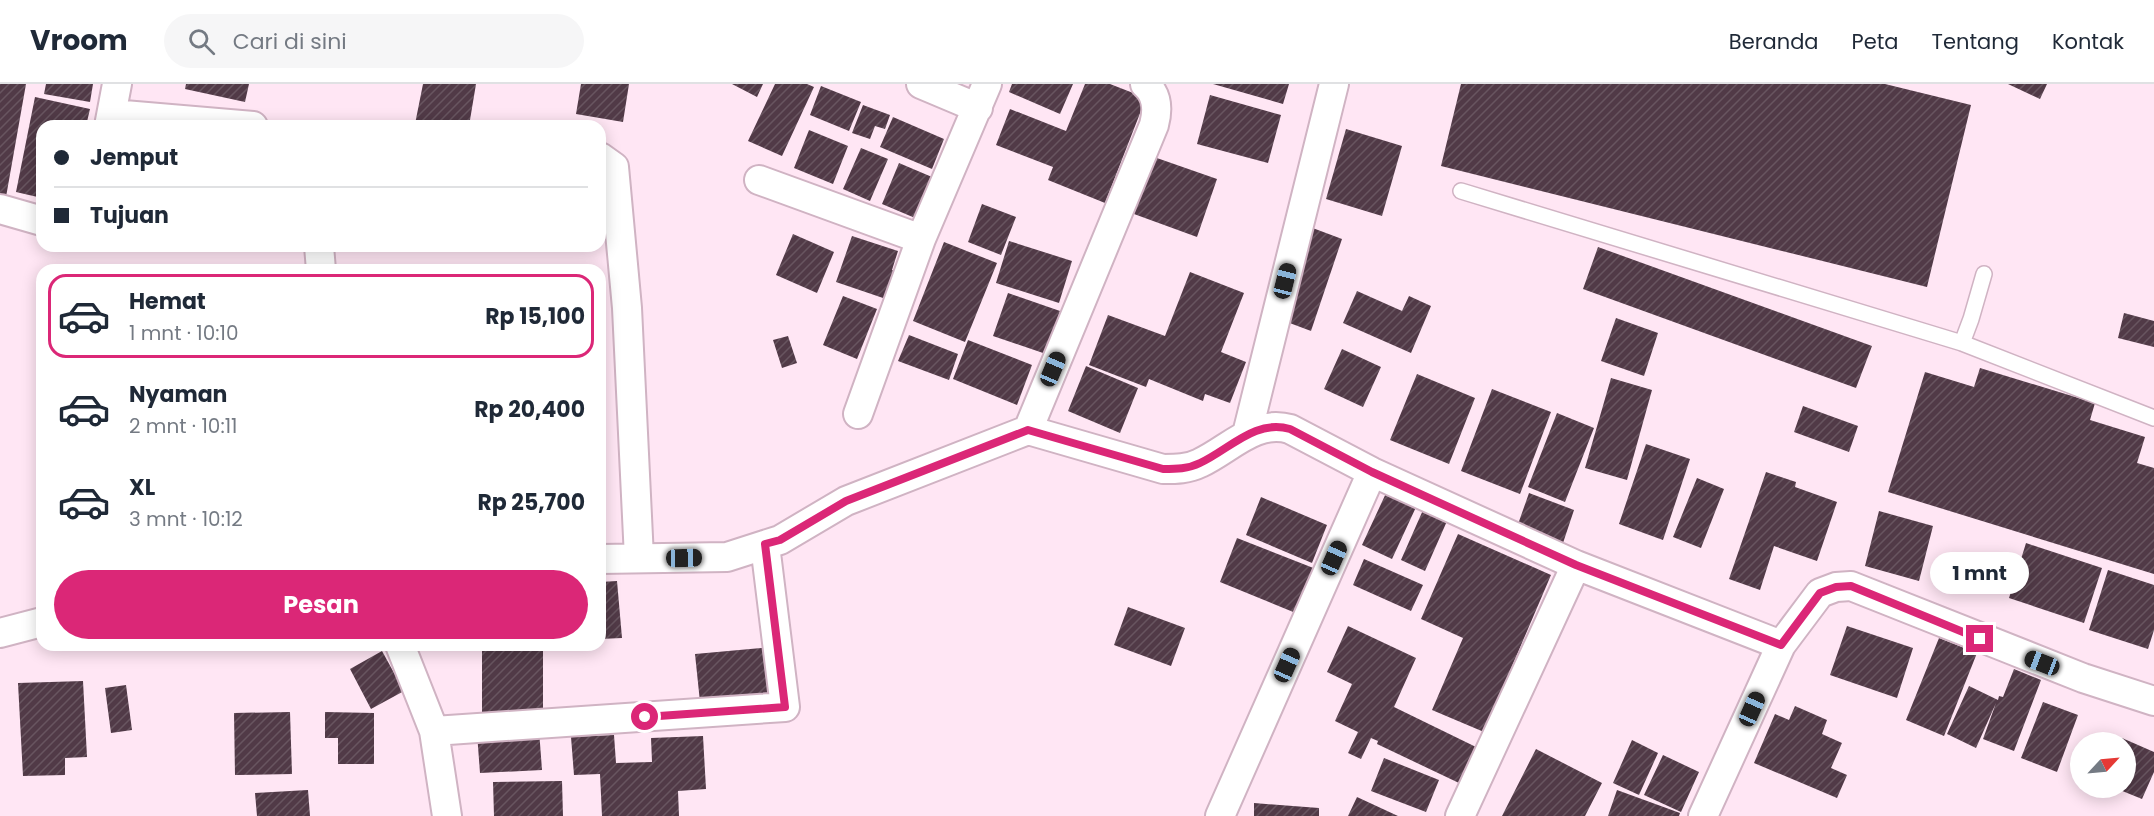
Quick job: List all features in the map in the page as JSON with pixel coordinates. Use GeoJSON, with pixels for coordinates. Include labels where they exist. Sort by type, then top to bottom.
{"type":"FeatureCollection","features":[{"type":"Feature","properties":{"kind":"street"},"geometry":{"type":"LineString","coordinates":[[111,120],[117,84]]}},
{"type":"Feature","properties":{"kind":"street"},"geometry":{"type":"LineString","coordinates":[[858,414],[921,239],[983,96],[921,84]]}},
{"type":"Feature","properties":{"kind":"street"},"geometry":{"type":"LineString","coordinates":[[1028,430],[1154,125],[1158,112],[1150,88],[1145,84]]}},
{"type":"Feature","properties":{"kind":"street"},"geometry":{"type":"LineString","coordinates":[[1247,434],[1334,84]]}},
{"type":"Feature","properties":{"kind":"street"},"geometry":{"type":"LineString","coordinates":[[606,162],[614,167],[627,308],[639,558]]}},
{"type":"Feature","properties":{"kind":"street"},"geometry":{"type":"LineString","coordinates":[[759,180],[921,239]]}},
{"type":"Feature","properties":{"kind":"street"},"geometry":{"type":"LineString","coordinates":[[0,209],[36,219]]}},
{"type":"Feature","properties":{"kind":"street"},"geometry":{"type":"LineString","coordinates":[[606,559],[728,557],[780,540],[846,501],[1028,430],[1163,469],[1185,468],[1201,463],[1247,434],[1270,426],[1279,426],[1290,429],[1372,472],[1576,565],[1781,645]]}},
{"type":"Feature","properties":{"kind":"street"},"geometry":{"type":"LineString","coordinates":[[1220,816],[1372,472]]}},
{"type":"Feature","properties":{"kind":"street"},"geometry":{"type":"LineString","coordinates":[[434,730],[785,707],[765,544]]}},
{"type":"Feature","properties":{"kind":"street"},"geometry":{"type":"LineString","coordinates":[[1460,816],[1576,565]]}},
{"type":"Feature","properties":{"kind":"street"},"geometry":{"type":"LineString","coordinates":[[1703,816],[1781,645],[1820,593],[1836,587],[1851,586],[2083,678],[2154,701]]}},
{"type":"Feature","properties":{"kind":"street"},"geometry":{"type":"LineString","coordinates":[[0,633],[36,624]]}},
{"type":"Feature","properties":{"kind":"street"},"geometry":{"type":"LineString","coordinates":[[402,651],[434,730],[447,816]]}},
{"type":"Feature","properties":{"kind":"lane"},"geometry":{"type":"LineString","coordinates":[[1461,191],[1962,343],[2154,418]]}},
{"type":"Feature","properties":{"kind":"lane"},"geometry":{"type":"LineString","coordinates":[[1962,343],[1984,274]]}},
{"type":"Feature","properties":{"kind":"building"},"geometry":{"type":"Polygon","coordinates":[[[0,84],[26,84],[6,197],[0,196],[0,84]]]}},
{"type":"Feature","properties":{"kind":"building"},"geometry":{"type":"Polygon","coordinates":[[[46,84],[93,84],[90,102],[44,94],[46,84]]]}},
{"type":"Feature","properties":{"kind":"building"},"geometry":{"type":"Polygon","coordinates":[[[186,84],[249,84],[245,102],[185,89],[186,84]]]}},
{"type":"Feature","properties":{"kind":"building"},"geometry":{"type":"Polygon","coordinates":[[[423,84],[476,84],[470,120],[416,120],[423,84]]]}},
{"type":"Feature","properties":{"kind":"building"},"geometry":{"type":"Polygon","coordinates":[[[581,84],[629,84],[623,122],[576,114],[581,84]]]}},
{"type":"Feature","properties":{"kind":"building"},"geometry":{"type":"Polygon","coordinates":[[[732,84],[763,84],[757,97],[732,84]]]}},
{"type":"Feature","properties":{"kind":"building"},"geometry":{"type":"Polygon","coordinates":[[[775,84],[807,84],[814,87],[782,156],[748,141],[775,84]]]}},
{"type":"Feature","properties":{"kind":"building"},"geometry":{"type":"Polygon","coordinates":[[[1012,84],[1073,84],[1060,114],[1009,92],[1012,84]]]}},
{"type":"Feature","properties":{"kind":"building"},"geometry":{"type":"Polygon","coordinates":[[[1085,84],[1110,84],[1146,98],[1105,203],[1048,180],[1053,167],[996,145],[1010,109],[1066,131],[1085,84]]]}},
{"type":"Feature","properties":{"kind":"building"},"geometry":{"type":"Polygon","coordinates":[[[1213,84],[1289,84],[1283,104],[1213,84]]]}},
{"type":"Feature","properties":{"kind":"building"},"geometry":{"type":"Polygon","coordinates":[[[1461,84],[1885,84],[1971,105],[1927,287],[1441,166],[1461,84]]]}},
{"type":"Feature","properties":{"kind":"building"},"geometry":{"type":"Polygon","coordinates":[[[2008,84],[2047,84],[2040,99],[2008,84]]]}},
{"type":"Feature","properties":{"kind":"building"},"geometry":{"type":"Polygon","coordinates":[[[821,86],[861,102],[849,131],[810,115],[821,86]]]}},
{"type":"Feature","properties":{"kind":"building"},"geometry":{"type":"Polygon","coordinates":[[[1210,95],[1281,115],[1268,163],[1197,144],[1210,95]]]}},
{"type":"Feature","properties":{"kind":"building"},"geometry":{"type":"Polygon","coordinates":[[[35,97],[90,109],[87,120],[36,120],[36,197],[16,192],[35,97]]]}},
{"type":"Feature","properties":{"kind":"building"},"geometry":{"type":"Polygon","coordinates":[[[863,105],[890,115],[885,129],[875,126],[870,139],[852,133],[863,105]]]}},
{"type":"Feature","properties":{"kind":"building"},"geometry":{"type":"Polygon","coordinates":[[[893,117],[944,139],[932,169],[880,147],[893,117]]]}},
{"type":"Feature","properties":{"kind":"building"},"geometry":{"type":"Polygon","coordinates":[[[1346,129],[1402,146],[1382,216],[1326,199],[1346,129]]]}},
{"type":"Feature","properties":{"kind":"building"},"geometry":{"type":"Polygon","coordinates":[[[809,130],[848,146],[833,184],[794,168],[809,130]]]}},
{"type":"Feature","properties":{"kind":"building"},"geometry":{"type":"Polygon","coordinates":[[[861,148],[888,159],[870,201],[843,189],[861,148]]]}},
{"type":"Feature","properties":{"kind":"building"},"geometry":{"type":"Polygon","coordinates":[[[1154,157],[1217,179],[1197,237],[1134,214],[1154,157]]]}},
{"type":"Feature","properties":{"kind":"building"},"geometry":{"type":"Polygon","coordinates":[[[899,163],[932,177],[915,218],[882,204],[899,163]]]}},
{"type":"Feature","properties":{"kind":"building"},"geometry":{"type":"Polygon","coordinates":[[[606,179],[609,179],[611,225],[606,225],[606,179]]]}},
{"type":"Feature","properties":{"kind":"building"},"geometry":{"type":"Polygon","coordinates":[[[982,204],[1016,217],[1001,255],[968,242],[982,204]]]}},
{"type":"Feature","properties":{"kind":"building"},"geometry":{"type":"Polygon","coordinates":[[[1310,227],[1342,239],[1311,331],[1279,319],[1310,227]]]}},
{"type":"Feature","properties":{"kind":"building"},"geometry":{"type":"Polygon","coordinates":[[[793,234],[834,252],[817,293],[776,275],[793,234]]]}},
{"type":"Feature","properties":{"kind":"building"},"geometry":{"type":"Polygon","coordinates":[[[852,236],[898,251],[892,270],[895,271],[886,299],[836,282],[852,236]]]}},
{"type":"Feature","properties":{"kind":"building"},"geometry":{"type":"Polygon","coordinates":[[[1009,241],[1072,261],[1059,303],[996,283],[1009,241]]]}},
{"type":"Feature","properties":{"kind":"building"},"geometry":{"type":"Polygon","coordinates":[[[944,242],[997,263],[965,342],[913,321],[944,242]]]}},
{"type":"Feature","properties":{"kind":"building"},"geometry":{"type":"Polygon","coordinates":[[[1598,247],[1872,346],[1856,388],[1583,289],[1598,247]]]}},
{"type":"Feature","properties":{"kind":"building"},"geometry":{"type":"Polygon","coordinates":[[[1190,272],[1244,293],[1221,352],[1246,362],[1230,403],[1205,394],[1203,401],[1149,379],[1146,387],[1089,365],[1108,315],[1165,336],[1190,272]]]}},
{"type":"Feature","properties":{"kind":"building"},"geometry":{"type":"Polygon","coordinates":[[[1357,291],[1402,311],[1409,296],[1431,306],[1411,353],[1343,323],[1357,291]]]}},
{"type":"Feature","properties":{"kind":"building"},"geometry":{"type":"Polygon","coordinates":[[[1008,293],[1060,311],[1046,354],[993,336],[1008,293]]]}},
{"type":"Feature","properties":{"kind":"building"},"geometry":{"type":"Polygon","coordinates":[[[843,296],[877,309],[857,359],[823,345],[843,296]]]}},
{"type":"Feature","properties":{"kind":"building"},"geometry":{"type":"Polygon","coordinates":[[[2124,313],[2154,321],[2154,347],[2118,338],[2124,313]]]}},
{"type":"Feature","properties":{"kind":"building"},"geometry":{"type":"Polygon","coordinates":[[[1616,318],[1658,333],[1644,376],[1601,361],[1616,318]]]}},
{"type":"Feature","properties":{"kind":"building"},"geometry":{"type":"Polygon","coordinates":[[[909,335],[958,354],[949,380],[898,361],[909,335]]]}},
{"type":"Feature","properties":{"kind":"building"},"geometry":{"type":"Polygon","coordinates":[[[788,336],[797,363],[782,368],[773,340],[788,336]]]}},
{"type":"Feature","properties":{"kind":"building"},"geometry":{"type":"Polygon","coordinates":[[[968,340],[1032,365],[1017,405],[953,379],[968,340]]]}},
{"type":"Feature","properties":{"kind":"building"},"geometry":{"type":"Polygon","coordinates":[[[1342,349],[1381,367],[1363,407],[1324,389],[1342,349]]]}},
{"type":"Feature","properties":{"kind":"building"},"geometry":{"type":"Polygon","coordinates":[[[1086,366],[1138,388],[1120,433],[1068,411],[1086,366]]]}},
{"type":"Feature","properties":{"kind":"building"},"geometry":{"type":"Polygon","coordinates":[[[1980,368],[2095,403],[2090,420],[2145,437],[2137,463],[2154,468],[2154,574],[1888,492],[1925,372],[1974,387],[1980,368]]]}},
{"type":"Feature","properties":{"kind":"building"},"geometry":{"type":"Polygon","coordinates":[[[1417,374],[1475,398],[1449,464],[1390,440],[1417,374]]]}},
{"type":"Feature","properties":{"kind":"building"},"geometry":{"type":"Polygon","coordinates":[[[1611,378],[1652,390],[1627,480],[1585,468],[1611,378]]]}},
{"type":"Feature","properties":{"kind":"building"},"geometry":{"type":"Polygon","coordinates":[[[1492,389],[1551,412],[1520,494],[1461,471],[1492,389]]]}},
{"type":"Feature","properties":{"kind":"building"},"geometry":{"type":"Polygon","coordinates":[[[1803,406],[1858,426],[1849,452],[1794,432],[1803,406]]]}},
{"type":"Feature","properties":{"kind":"building"},"geometry":{"type":"Polygon","coordinates":[[[1557,413],[1594,428],[1565,502],[1528,487],[1557,413]]]}},
{"type":"Feature","properties":{"kind":"building"},"geometry":{"type":"Polygon","coordinates":[[[1646,444],[1690,459],[1663,540],[1619,524],[1646,444]]]}},
{"type":"Feature","properties":{"kind":"building"},"geometry":{"type":"Polygon","coordinates":[[[1766,472],[1796,482],[1795,487],[1837,502],[1817,561],[1774,546],[1760,590],[1729,579],[1766,472]]]}},
{"type":"Feature","properties":{"kind":"building"},"geometry":{"type":"Polygon","coordinates":[[[1697,478],[1724,489],[1701,548],[1673,537],[1697,478]]]}},
{"type":"Feature","properties":{"kind":"building"},"geometry":{"type":"Polygon","coordinates":[[[1387,491],[1417,505],[1392,559],[1362,545],[1387,491]]]}},
{"type":"Feature","properties":{"kind":"building"},"geometry":{"type":"Polygon","coordinates":[[[1529,493],[1574,510],[1563,543],[1517,527],[1529,493]]]}},
{"type":"Feature","properties":{"kind":"building"},"geometry":{"type":"Polygon","coordinates":[[[1261,497],[1327,525],[1312,563],[1246,535],[1261,497]]]}},
{"type":"Feature","properties":{"kind":"building"},"geometry":{"type":"Polygon","coordinates":[[[1427,501],[1451,512],[1425,571],[1401,560],[1427,501]]]}},
{"type":"Feature","properties":{"kind":"building"},"geometry":{"type":"Polygon","coordinates":[[[1879,511],[1933,526],[1919,581],[1865,566],[1879,511]]]}},
{"type":"Feature","properties":{"kind":"building"},"geometry":{"type":"Polygon","coordinates":[[[1458,534],[1551,575],[1484,732],[1432,710],[1463,638],[1421,619],[1458,534]]]}},
{"type":"Feature","properties":{"kind":"building"},"geometry":{"type":"Polygon","coordinates":[[[1237,538],[1321,571],[1303,616],[1220,582],[1237,538]]]}},
{"type":"Feature","properties":{"kind":"building"},"geometry":{"type":"Polygon","coordinates":[[[2026,543],[2102,568],[2084,623],[2009,598],[2026,543]]]}},
{"type":"Feature","properties":{"kind":"building"},"geometry":{"type":"Polygon","coordinates":[[[1364,559],[1423,585],[1411,611],[1353,585],[1364,559]]]}},
{"type":"Feature","properties":{"kind":"building"},"geometry":{"type":"Polygon","coordinates":[[[2108,570],[2154,585],[2154,630],[2148,649],[2089,630],[2108,570]]]}},
{"type":"Feature","properties":{"kind":"building"},"geometry":{"type":"Polygon","coordinates":[[[617,581],[622,638],[606,639],[606,582],[617,581]]]}},
{"type":"Feature","properties":{"kind":"building"},"geometry":{"type":"Polygon","coordinates":[[[1128,607],[1185,628],[1171,666],[1114,645],[1128,607]]]}},
{"type":"Feature","properties":{"kind":"building"},"geometry":{"type":"Polygon","coordinates":[[[1348,626],[1416,658],[1394,707],[1476,747],[1459,783],[1377,744],[1378,741],[1371,738],[1361,759],[1348,753],[1358,732],[1335,721],[1352,684],[1327,672],[1348,626]]]}},
{"type":"Feature","properties":{"kind":"building"},"geometry":{"type":"Polygon","coordinates":[[[1847,626],[1913,648],[1897,698],[1830,675],[1847,626]]]}},
{"type":"Feature","properties":{"kind":"building"},"geometry":{"type":"Polygon","coordinates":[[[1939,638],[1977,653],[1944,736],[1906,720],[1939,638]]]}},
{"type":"Feature","properties":{"kind":"building"},"geometry":{"type":"Polygon","coordinates":[[[771,647],[775,695],[700,702],[695,654],[771,647]]]}},
{"type":"Feature","properties":{"kind":"building"},"geometry":{"type":"Polygon","coordinates":[[[382,651],[404,691],[371,709],[350,669],[382,651]]]}},
{"type":"Feature","properties":{"kind":"building"},"geometry":{"type":"Polygon","coordinates":[[[482,651],[543,651],[543,717],[482,717],[482,651]]]}},
{"type":"Feature","properties":{"kind":"building"},"geometry":{"type":"Polygon","coordinates":[[[2014,669],[2041,680],[2014,751],[1983,739],[1996,703],[1976,748],[1947,734],[1969,686],[1998,700],[1999,696],[2003,697],[2014,669]]]}},
{"type":"Feature","properties":{"kind":"building"},"geometry":{"type":"Polygon","coordinates":[[[83,681],[87,757],[65,758],[65,775],[23,776],[18,683],[83,681]]]}},
{"type":"Feature","properties":{"kind":"building"},"geometry":{"type":"Polygon","coordinates":[[[126,685],[132,730],[111,733],[105,688],[126,685]]]}},
{"type":"Feature","properties":{"kind":"building"},"geometry":{"type":"Polygon","coordinates":[[[2043,702],[2078,715],[2057,772],[2021,758],[2043,702]]]}},
{"type":"Feature","properties":{"kind":"building"},"geometry":{"type":"Polygon","coordinates":[[[1795,706],[1827,720],[1822,734],[1842,743],[1831,768],[1847,775],[1837,798],[1754,763],[1775,714],[1789,720],[1795,706]]]}},
{"type":"Feature","properties":{"kind":"building"},"geometry":{"type":"Polygon","coordinates":[[[290,712],[292,774],[235,775],[234,713],[290,712]]]}},
{"type":"Feature","properties":{"kind":"building"},"geometry":{"type":"Polygon","coordinates":[[[325,712],[374,713],[374,764],[338,764],[338,738],[325,738],[325,712]]]}},
{"type":"Feature","properties":{"kind":"building"},"geometry":{"type":"Polygon","coordinates":[[[539,730],[542,770],[480,773],[477,733],[539,730]]]}},
{"type":"Feature","properties":{"kind":"building"},"geometry":{"type":"Polygon","coordinates":[[[614,735],[616,763],[652,762],[651,738],[703,736],[706,789],[678,791],[679,816],[602,816],[600,774],[574,775],[571,737],[614,735]]]}},
{"type":"Feature","properties":{"kind":"building"},"geometry":{"type":"Polygon","coordinates":[[[1632,740],[1658,753],[1639,795],[1613,783],[1632,740]]]}},
{"type":"Feature","properties":{"kind":"building"},"geometry":{"type":"Polygon","coordinates":[[[2136,744],[2154,752],[2154,772],[2142,799],[2136,797],[2136,744]]]}},
{"type":"Feature","properties":{"kind":"building"},"geometry":{"type":"Polygon","coordinates":[[[1536,749],[1602,783],[1585,816],[1502,816],[1536,749]]]}},
{"type":"Feature","properties":{"kind":"building"},"geometry":{"type":"Polygon","coordinates":[[[1663,755],[1699,772],[1681,812],[1644,795],[1663,755]]]}},
{"type":"Feature","properties":{"kind":"building"},"geometry":{"type":"Polygon","coordinates":[[[1384,758],[1439,780],[1426,812],[1371,791],[1384,758]]]}},
{"type":"Feature","properties":{"kind":"building"},"geometry":{"type":"Polygon","coordinates":[[[562,781],[563,816],[494,816],[493,782],[562,781]]]}},
{"type":"Feature","properties":{"kind":"building"},"geometry":{"type":"Polygon","coordinates":[[[308,790],[310,816],[257,816],[255,793],[308,790]]]}},
{"type":"Feature","properties":{"kind":"building"},"geometry":{"type":"Polygon","coordinates":[[[1617,790],[1680,813],[1679,816],[1608,816],[1617,790]]]}},
{"type":"Feature","properties":{"kind":"building"},"geometry":{"type":"Polygon","coordinates":[[[1357,797],[1398,816],[1348,816],[1357,797]]]}},
{"type":"Feature","properties":{"kind":"building"},"geometry":{"type":"Polygon","coordinates":[[[1254,803],[1319,808],[1319,816],[1254,816],[1254,803]]]}},
{"type":"Feature","properties":{"kind":"route"},"geometry":{"type":"LineString","coordinates":[[645,717],[785,707],[765,544],[780,540],[846,501],[1028,430],[1163,469],[1185,468],[1201,463],[1247,434],[1270,426],[1279,426],[1290,429],[1372,472],[1576,565],[1781,645],[1820,593],[1836,587],[1851,586],[1980,639]]}}]}
